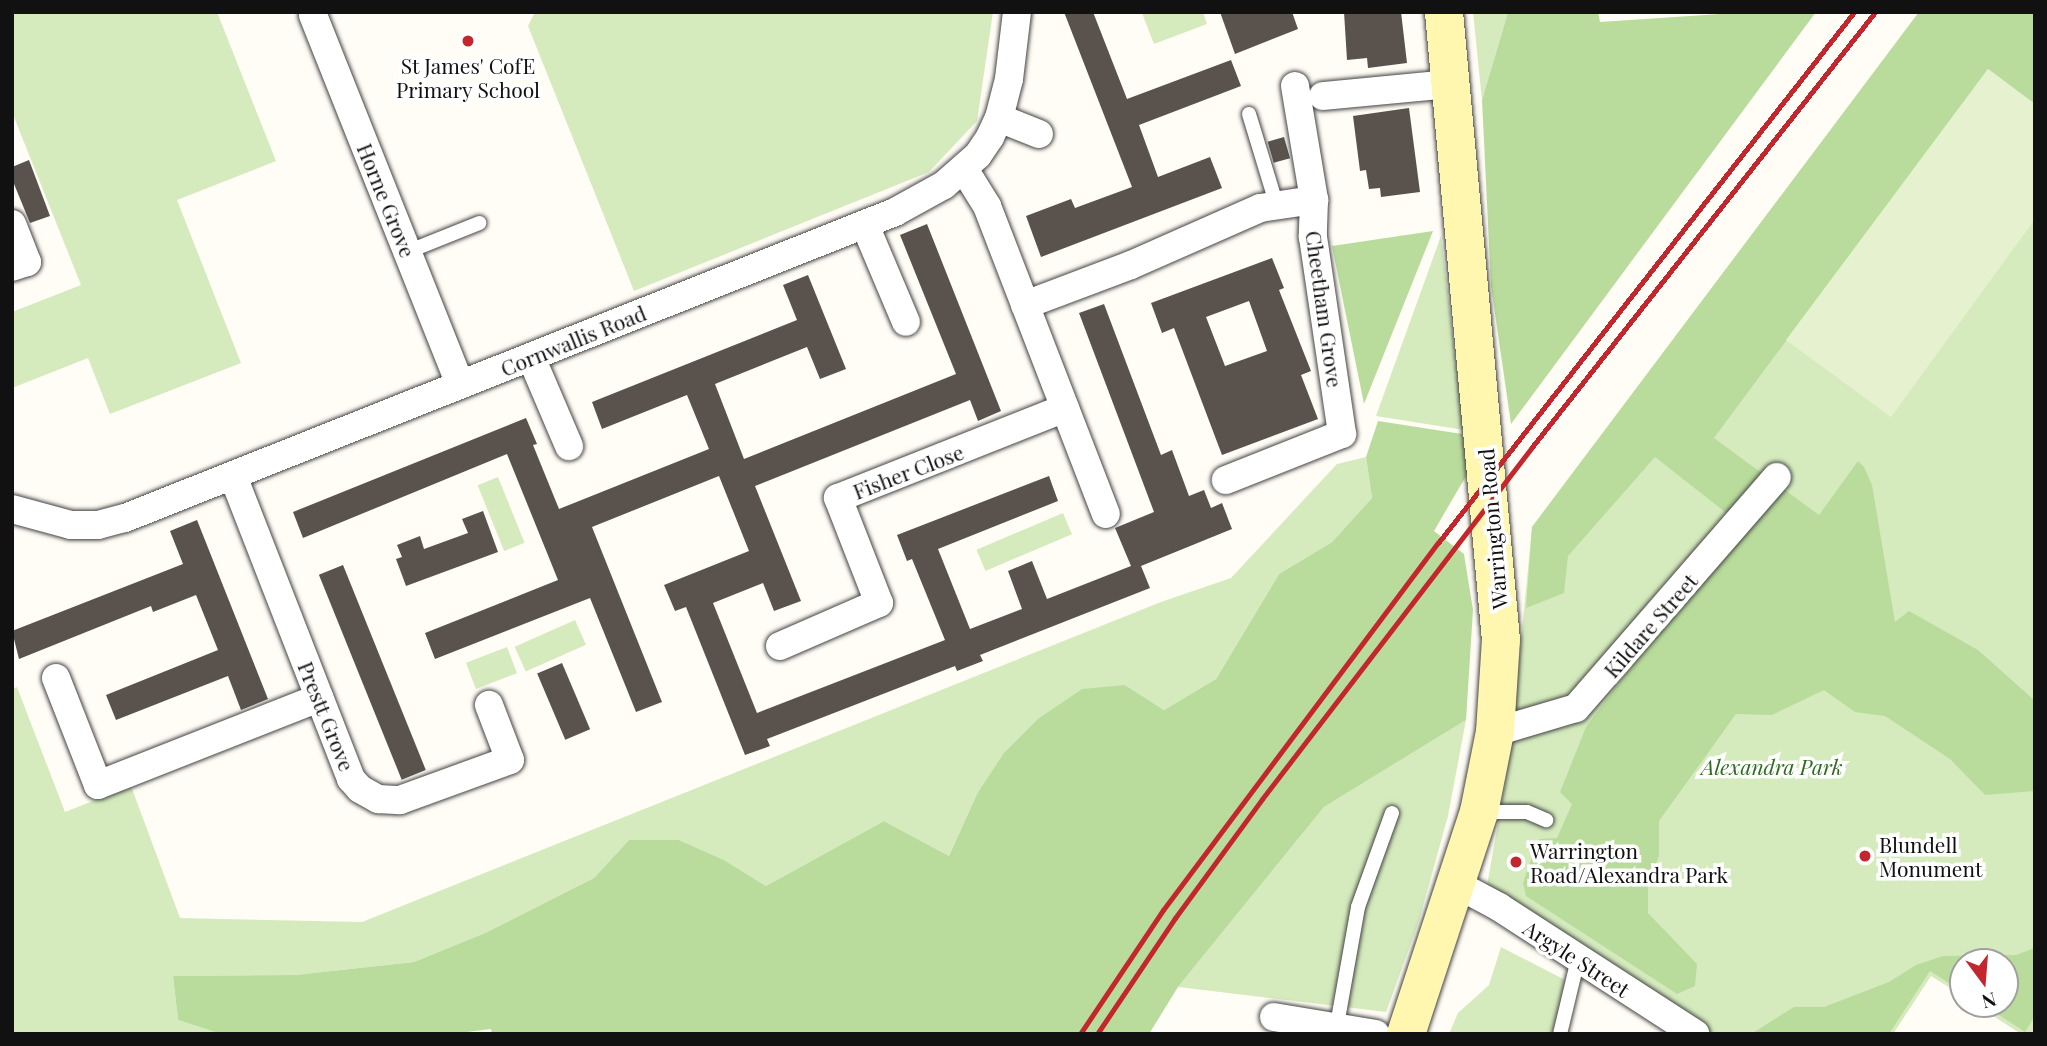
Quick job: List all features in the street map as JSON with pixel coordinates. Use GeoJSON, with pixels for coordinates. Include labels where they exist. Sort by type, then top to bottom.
{"type":"FeatureCollection","features":[{"type":"Feature","properties":{"kind":"main road","name":"Warrington Road"},"geometry":{"type":"LineString","coordinates":[[1406,1034],[1458,884],[1479,812],[1495,732],[1499,615],[1444,12]]}},
{"type":"Feature","properties":{"kind":"street","name":"Cornwallis Road"},"geometry":{"type":"LineString","coordinates":[[12,509],[71,524],[98,525],[125,519],[865,225],[920,200],[964,169],[978,155],[999,118],[1010,79],[1017,12]]}},
{"type":"Feature","properties":{"kind":"street","name":"Horne Grove"},"geometry":{"type":"LineString","coordinates":[[313,15],[460,385]]}},
{"type":"Feature","properties":{"kind":"street"},"geometry":{"type":"LineString","coordinates":[[1323,96],[1451,83]]}},
{"type":"Feature","properties":{"kind":"street"},"geometry":{"type":"LineString","coordinates":[[1294,86],[1314,200]]}},
{"type":"Feature","properties":{"kind":"street"},"geometry":{"type":"LineString","coordinates":[[999,118],[1039,134]]}},
{"type":"Feature","properties":{"kind":"street"},"geometry":{"type":"LineString","coordinates":[[964,169],[987,205],[1106,514]]}},
{"type":"Feature","properties":{"kind":"street","name":"Cheetham Grove"},"geometry":{"type":"LineString","coordinates":[[1025,305],[1131,265],[1260,208],[1314,200],[1313,237],[1342,434],[1226,480]]}},
{"type":"Feature","properties":{"kind":"street"},"geometry":{"type":"LineString","coordinates":[[12,223],[27,262],[12,267]]}},
{"type":"Feature","properties":{"kind":"street"},"geometry":{"type":"LineString","coordinates":[[865,225],[906,322]]}},
{"type":"Feature","properties":{"kind":"street"},"geometry":{"type":"LineString","coordinates":[[531,358],[569,446]]}},
{"type":"Feature","properties":{"kind":"street","name":"Fisher Close"},"geometry":{"type":"LineString","coordinates":[[780,646],[880,603],[838,498],[1065,408]]}},
{"type":"Feature","properties":{"kind":"street","name":"Prestt Grove"},"geometry":{"type":"LineString","coordinates":[[233,476],[351,779],[368,795],[388,801],[400,800],[510,760],[489,705]]}},
{"type":"Feature","properties":{"kind":"street","name":"Kildare Street"},"geometry":{"type":"LineString","coordinates":[[1495,732],[1576,708],[1777,477]]}},
{"type":"Feature","properties":{"kind":"street"},"geometry":{"type":"LineString","coordinates":[[56,678],[98,785],[319,698]]}},
{"type":"Feature","properties":{"kind":"street","name":"Argyle Street"},"geometry":{"type":"LineString","coordinates":[[1458,884],[1499,907],[1695,1034]]}},
{"type":"Feature","properties":{"kind":"street"},"geometry":{"type":"LineString","coordinates":[[1274,1017],[1337,1025],[1376,1034]]}},
{"type":"Feature","properties":{"kind":"lane"},"geometry":{"type":"LineString","coordinates":[[1249,114],[1277,206]]}},
{"type":"Feature","properties":{"kind":"lane"},"geometry":{"type":"LineString","coordinates":[[407,252],[479,223]]}},
{"type":"Feature","properties":{"kind":"lane"},"geometry":{"type":"LineString","coordinates":[[1479,812],[1527,812],[1546,820]]}},
{"type":"Feature","properties":{"kind":"lane"},"geometry":{"type":"LineString","coordinates":[[1337,1025],[1358,907],[1392,813]]}},
{"type":"Feature","properties":{"kind":"lane"},"geometry":{"type":"LineString","coordinates":[[1560,1034],[1578,959]]}},
{"type":"Feature","properties":{"kind":"green space"},"geometry":{"type":"Polygon","coordinates":[[[12,12],[217,12],[276,161],[177,200],[241,363],[110,414],[88,358],[12,388],[12,312],[81,285],[12,112],[12,12]]]}},
{"type":"Feature","properties":{"kind":"green space"},"geometry":{"type":"Polygon","coordinates":[[[535,12],[993,12],[977,121],[929,172],[634,291],[528,26],[535,12]]]}},
{"type":"Feature","properties":{"kind":"green space"},"geometry":{"type":"Polygon","coordinates":[[[1203,12],[1207,24],[1154,44],[1142,13],[1203,12]]]}},
{"type":"Feature","properties":{"kind":"green space"},"geometry":{"type":"Polygon","coordinates":[[[1473,12],[1508,12],[1482,100],[1473,12]]]}},
{"type":"Feature","properties":{"kind":"green space"},"geometry":{"type":"Polygon","coordinates":[[[1508,12],[1598,12],[1600,22],[1750,12],[1816,12],[1511,424],[1491,286],[1482,100],[1508,12]]]}},
{"type":"Feature","properties":{"kind":"green space","name":"Alexandra Park"},"geometry":{"type":"Polygon","coordinates":[[[1919,12],[2035,12],[2035,1034],[2021,1034],[1996,1018],[2019,1018],[2019,948],[1949,948],[1949,987],[1931,976],[1893,1034],[1695,1034],[1486,891],[1510,756],[1532,527],[1919,12]]]}},
{"type":"Feature","properties":{"kind":"green space"},"geometry":{"type":"Polygon","coordinates":[[[1919,12],[2035,12],[2035,104],[1988,69],[1714,438],[1819,515],[1858,461],[1864,467],[1872,485],[1895,622],[1909,611],[1978,650],[2035,701],[2035,791],[1985,795],[1950,759],[1885,716],[1855,712],[1824,690],[1772,715],[1736,714],[1659,821],[1659,856],[1648,883],[1648,913],[1697,964],[1695,986],[1677,994],[1526,896],[1523,883],[1538,839],[1557,838],[1572,804],[1560,792],[1586,727],[1739,523],[1655,457],[1568,556],[1564,593],[1526,608],[1532,527],[1919,12]]]}},
{"type":"Feature","properties":{"kind":"green space"},"geometry":{"type":"Polygon","coordinates":[[[1988,69],[2035,104],[2035,219],[1891,417],[1786,340],[1988,69]]]}},
{"type":"Feature","properties":{"kind":"green space"},"geometry":{"type":"Polygon","coordinates":[[[1433,231],[1364,404],[1332,246],[1433,231]]]}},
{"type":"Feature","properties":{"kind":"green space"},"geometry":{"type":"Polygon","coordinates":[[[1441,236],[1464,430],[1376,416],[1441,236]]]}},
{"type":"Feature","properties":{"kind":"green space"},"geometry":{"type":"Polygon","coordinates":[[[1378,421],[1462,434],[1469,471],[1434,531],[1464,554],[1473,610],[1466,720],[1324,807],[1178,987],[1149,1034],[492,1034],[491,1029],[451,1034],[221,1034],[178,1020],[173,976],[295,975],[414,962],[485,933],[594,878],[629,840],[679,840],[724,860],[766,886],[884,821],[949,856],[977,794],[1004,753],[1038,719],[1082,689],[1125,685],[1164,710],[1216,679],[1279,574],[1332,542],[1372,498],[1366,457],[1378,421]]]}},
{"type":"Feature","properties":{"kind":"green space"},"geometry":{"type":"Polygon","coordinates":[[[1366,457],[1372,498],[1332,542],[1279,574],[1216,679],[1164,710],[1125,685],[977,794],[949,856],[884,821],[766,886],[724,860],[679,840],[629,840],[594,878],[485,933],[414,962],[295,975],[173,976],[178,1020],[221,1034],[12,1034],[12,689],[17,687],[65,812],[131,786],[180,918],[362,922],[1161,602],[1231,578],[1337,464],[1366,457]]]}},
{"type":"Feature","properties":{"kind":"green space"},"geometry":{"type":"Polygon","coordinates":[[[498,477],[525,543],[504,551],[478,485],[498,477]]]}},
{"type":"Feature","properties":{"kind":"green space"},"geometry":{"type":"Polygon","coordinates":[[[1063,513],[1072,534],[985,571],[976,550],[1063,513]]]}},
{"type":"Feature","properties":{"kind":"green space"},"geometry":{"type":"Polygon","coordinates":[[[575,620],[586,645],[526,672],[515,647],[575,620]]]}},
{"type":"Feature","properties":{"kind":"green space"},"geometry":{"type":"Polygon","coordinates":[[[507,647],[517,673],[476,689],[466,663],[507,647]]]}},
{"type":"Feature","properties":{"kind":"green space"},"geometry":{"type":"Polygon","coordinates":[[[1466,720],[1448,816],[1418,924],[1386,1012],[1178,987],[1324,807],[1466,720]]]}},
{"type":"Feature","properties":{"kind":"green space"},"geometry":{"type":"Polygon","coordinates":[[[1501,947],[1567,981],[1552,1034],[1449,1034],[1458,1013],[1489,985],[1501,947]]]}},
{"type":"Feature","properties":{"kind":"green space"},"geometry":{"type":"Polygon","coordinates":[[[2035,948],[2035,1016],[2025,1032],[2004,1018],[2019,1018],[2019,954],[2035,948]]]}},
{"type":"Feature","properties":{"kind":"green space"},"geometry":{"type":"Polygon","coordinates":[[[1949,956],[1949,983],[1930,971],[1889,1034],[1751,1034],[1794,1007],[1824,1007],[1889,982],[1916,965],[1949,956]]]}},
{"type":"Feature","properties":{"kind":"building"},"geometry":{"type":"Polygon","coordinates":[[[1064,12],[1093,12],[1127,99],[1231,60],[1241,86],[1139,125],[1158,177],[1210,157],[1222,188],[1041,257],[1026,216],[1071,199],[1075,208],[1132,187],[1064,12]]]}},
{"type":"Feature","properties":{"kind":"building"},"geometry":{"type":"Polygon","coordinates":[[[1220,12],[1292,12],[1298,29],[1235,54],[1220,12]]]}},
{"type":"Feature","properties":{"kind":"building"},"geometry":{"type":"Polygon","coordinates":[[[1344,12],[1401,12],[1407,63],[1368,68],[1367,58],[1347,60],[1344,12]]]}},
{"type":"Feature","properties":{"kind":"building"},"geometry":{"type":"Polygon","coordinates":[[[1409,108],[1420,192],[1381,197],[1380,188],[1369,189],[1366,170],[1360,171],[1353,116],[1409,108]]]}},
{"type":"Feature","properties":{"kind":"building"},"geometry":{"type":"Polygon","coordinates":[[[1284,137],[1290,158],[1274,163],[1268,142],[1284,137]]]}},
{"type":"Feature","properties":{"kind":"building"},"geometry":{"type":"Polygon","coordinates":[[[29,160],[50,216],[30,223],[12,179],[12,167],[29,160]]]}},
{"type":"Feature","properties":{"kind":"building"},"geometry":{"type":"Polygon","coordinates":[[[927,224],[1001,411],[978,421],[970,400],[755,486],[801,601],[774,611],[763,583],[713,603],[757,713],[945,640],[912,559],[907,561],[897,535],[1049,476],[1058,501],[938,549],[970,629],[1022,609],[1008,571],[1032,561],[1047,599],[1131,566],[1115,528],[1154,512],[1079,313],[1104,304],[1161,455],[1172,450],[1189,496],[1204,490],[1211,508],[1222,503],[1232,529],[1141,566],[1150,588],[980,655],[983,661],[957,671],[955,666],[767,739],[770,746],[745,755],[686,607],[675,611],[664,585],[749,551],[719,476],[592,527],[662,702],[636,712],[590,598],[435,659],[425,633],[558,580],[507,454],[303,538],[293,512],[526,418],[537,444],[533,445],[559,509],[709,449],[687,395],[602,429],[592,402],[797,320],[783,285],[808,275],[846,369],[820,379],[807,347],[715,384],[744,459],[956,374],[900,235],[927,224]]]}},
{"type":"Feature","properties":{"kind":"building"},"geometry":{"type":"Polygon","coordinates":[[[1272,258],[1284,288],[1279,290],[1311,371],[1301,375],[1318,419],[1222,455],[1174,328],[1162,333],[1151,303],[1272,258]],[[1249,301],[1206,317],[1225,366],[1267,351],[1249,301]]]}},
{"type":"Feature","properties":{"kind":"building"},"geometry":{"type":"Polygon","coordinates":[[[483,511],[498,552],[406,586],[396,559],[402,557],[397,545],[420,536],[424,549],[468,533],[462,519],[483,511]]]}},
{"type":"Feature","properties":{"kind":"building"},"geometry":{"type":"Polygon","coordinates":[[[197,520],[268,699],[241,710],[228,676],[116,720],[106,695],[218,650],[196,595],[153,612],[151,606],[19,659],[12,631],[183,564],[170,531],[197,520]]]}},
{"type":"Feature","properties":{"kind":"building"},"geometry":{"type":"Polygon","coordinates":[[[343,565],[426,770],[402,780],[319,575],[343,565]]]}},
{"type":"Feature","properties":{"kind":"building"},"geometry":{"type":"Polygon","coordinates":[[[562,663],[590,729],[565,740],[537,674],[562,663]]]}},
{"type":"Feature","properties":{"kind":"railway"},"geometry":{"type":"LineString","coordinates":[[1080,1034],[1163,910],[1438,543],[1854,12]]}},
{"type":"Feature","properties":{"kind":"railway"},"geometry":{"type":"LineString","coordinates":[[1097,1034],[1175,918],[1262,799],[1532,447],[1875,12]]}},
{"type":"Feature","properties":{"kind":"place","name":"St James' CofE Primary School"},"geometry":{"type":"Point","coordinates":[468,41]}},
{"type":"Feature","properties":{"kind":"place","name":"Blundell Monument"},"geometry":{"type":"Point","coordinates":[1865,856]}},
{"type":"Feature","properties":{"kind":"place","name":"Warrington Road/Alexandra Park"},"geometry":{"type":"Point","coordinates":[1516,862]}}]}
